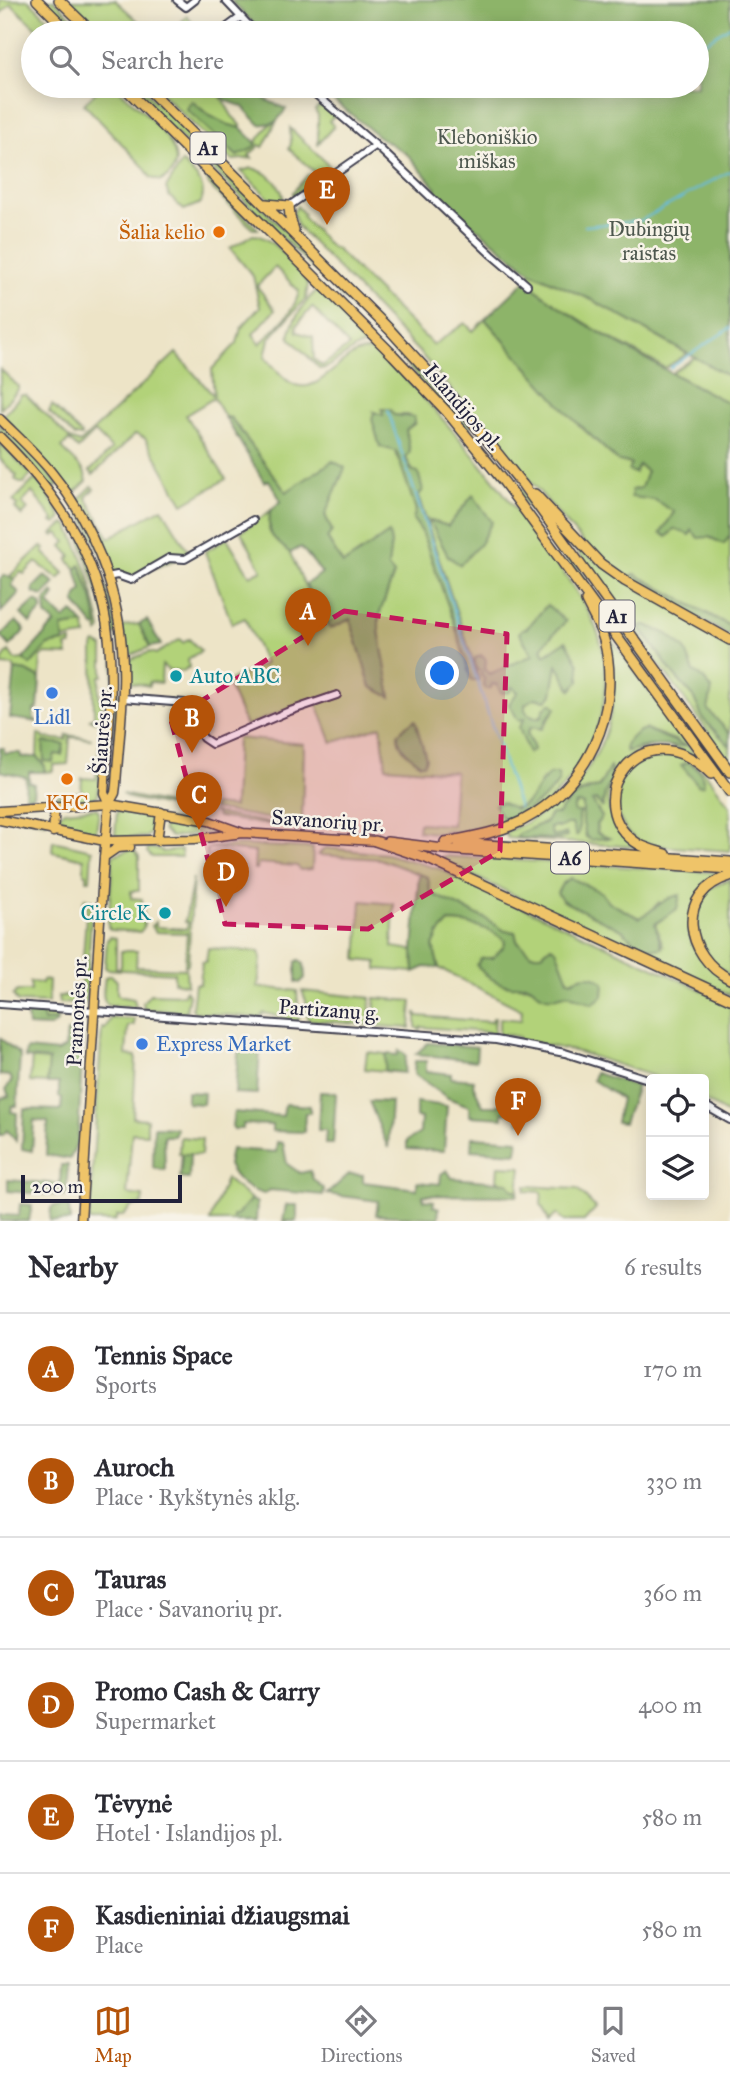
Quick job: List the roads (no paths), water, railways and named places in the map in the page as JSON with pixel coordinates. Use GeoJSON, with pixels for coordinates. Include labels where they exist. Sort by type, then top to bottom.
{"type":"FeatureCollection","features":[{"type":"Feature","properties":{"kind":"highway"},"geometry":{"type":"LineString","coordinates":[[37,0],[58,21]]}},
{"type":"Feature","properties":{"kind":"highway"},"geometry":{"type":"LineString","coordinates":[[59,0],[81,21]]}},
{"type":"Feature","properties":{"kind":"highway","name":"Islandijos pl."},"geometry":{"type":"LineString","coordinates":[[135,98],[424,387],[478,449],[730,792]]}},
{"type":"Feature","properties":{"kind":"highway","name":"Islandijos pl."},"geometry":{"type":"LineString","coordinates":[[157,98],[414,355],[503,460],[730,772]]}},
{"type":"Feature","properties":{"kind":"highway"},"geometry":{"type":"LineString","coordinates":[[264,204],[289,206],[289,216],[297,236]]}},
{"type":"Feature","properties":{"kind":"highway"},"geometry":{"type":"LineString","coordinates":[[503,460],[601,564],[625,581],[730,640]]}},
{"type":"Feature","properties":{"kind":"highway"},"geometry":{"type":"LineString","coordinates":[[445,842],[500,830],[538,811],[570,784],[596,744],[607,697],[606,649],[597,623],[568,569]]}},
{"type":"Feature","properties":{"kind":"highway"},"geometry":{"type":"LineString","coordinates":[[681,858],[643,846],[625,833],[618,822],[612,796],[616,780],[625,766],[644,753],[675,751],[697,761],[730,792]]}},
{"type":"Feature","properties":{"kind":"highway"},"geometry":{"type":"LineString","coordinates":[[375,841],[426,858],[730,999]]}},
{"type":"Feature","properties":{"kind":"highway","name":"Savanorių pr."},"geometry":{"type":"LineString","coordinates":[[375,841],[445,842],[730,862]]}},
{"type":"Feature","properties":{"kind":"highway","name":"Savanorių pr."},"geometry":{"type":"LineString","coordinates":[[411,843],[444,849],[730,869]]}},
{"type":"Feature","properties":{"kind":"highway"},"geometry":{"type":"LineString","coordinates":[[730,876],[705,890],[691,919],[693,938],[701,954],[716,970],[730,979]]}},
{"type":"Feature","properties":{"kind":"main road","name":"Šiaurės pr."},"geometry":{"type":"LineString","coordinates":[[0,419],[63,487],[94,542],[107,577],[116,609],[121,645],[122,698],[115,793],[109,804]]}},
{"type":"Feature","properties":{"kind":"main road","name":"Šiaurės pr."},"geometry":{"type":"LineString","coordinates":[[0,437],[36,473],[52,494],[91,567],[103,608],[108,639],[110,678],[104,793],[109,804]]}},
{"type":"Feature","properties":{"kind":"main road"},"geometry":{"type":"LineString","coordinates":[[52,494],[63,487]]}},
{"type":"Feature","properties":{"kind":"main road"},"geometry":{"type":"LineString","coordinates":[[67,518],[78,511]]}},
{"type":"Feature","properties":{"kind":"main road"},"geometry":{"type":"LineString","coordinates":[[108,639],[121,645]]}},
{"type":"Feature","properties":{"kind":"main road"},"geometry":{"type":"LineString","coordinates":[[107,740],[118,748]]}},
{"type":"Feature","properties":{"kind":"main road","name":"Savanorių pr."},"geometry":{"type":"LineString","coordinates":[[0,811],[109,804],[209,821],[243,833]]}},
{"type":"Feature","properties":{"kind":"main road","name":"Pramonės pr."},"geometry":{"type":"LineString","coordinates":[[81,1221],[109,804]]}},
{"type":"Feature","properties":{"kind":"main road"},"geometry":{"type":"LineString","coordinates":[[52,832],[55,807]]}},
{"type":"Feature","properties":{"kind":"main road"},"geometry":{"type":"LineString","coordinates":[[157,841],[161,812]]}},
{"type":"Feature","properties":{"kind":"main road","name":"Savanorių pr."},"geometry":{"type":"LineString","coordinates":[[0,820],[105,841],[167,841],[243,833],[375,841]]}},
{"type":"Feature","properties":{"kind":"main road"},"geometry":{"type":"LineString","coordinates":[[104,856],[117,848],[153,846],[167,841]]}},
{"type":"Feature","properties":{"kind":"street"},"geometry":{"type":"LineString","coordinates":[[177,0],[186,7],[195,0]]}},
{"type":"Feature","properties":{"kind":"street"},"geometry":{"type":"LineString","coordinates":[[225,0],[244,21]]}},
{"type":"Feature","properties":{"kind":"street"},"geometry":{"type":"LineString","coordinates":[[236,21],[241,17]]}},
{"type":"Feature","properties":{"kind":"street"},"geometry":{"type":"LineString","coordinates":[[320,98],[527,285]]}},
{"type":"Feature","properties":{"kind":"street"},"geometry":{"type":"LineString","coordinates":[[289,206],[375,146]]}},
{"type":"Feature","properties":{"kind":"street"},"geometry":{"type":"LineString","coordinates":[[107,577],[117,575],[131,580],[169,558],[186,559],[253,520]]}},
{"type":"Feature","properties":{"kind":"street"},"geometry":{"type":"LineString","coordinates":[[122,698],[185,703],[203,738],[212,744],[287,712],[337,695]]}},
{"type":"Feature","properties":{"kind":"street","name":"Partizanų g."},"geometry":{"type":"LineString","coordinates":[[0,1004],[496,1040],[565,1053],[646,1078]]}},
{"type":"Feature","properties":{"kind":"street"},"geometry":{"type":"LineString","coordinates":[[709,1108],[730,1120]]}},
{"type":"Feature","properties":{"kind":"waterway"},"geometry":{"type":"LineString","coordinates":[[709,39],[730,26]]}},
{"type":"Feature","properties":{"kind":"waterway"},"geometry":{"type":"LineString","coordinates":[[585,226],[640,221],[730,171]]}},
{"type":"Feature","properties":{"kind":"waterway"},"geometry":{"type":"LineString","coordinates":[[670,368],[730,328]]}},
{"type":"Feature","properties":{"kind":"waterway"},"geometry":{"type":"LineString","coordinates":[[388,411],[519,807]]}},
{"type":"Feature","properties":{"kind":"place","name":"Tėvynė"},"geometry":{"type":"Point","coordinates":[327,225]}},
{"type":"Feature","properties":{"kind":"place","name":"Šalia kelio"},"geometry":{"type":"Point","coordinates":[219,232]}},
{"type":"Feature","properties":{"kind":"place","name":"Tennis Space"},"geometry":{"type":"Point","coordinates":[308,646]}},
{"type":"Feature","properties":{"kind":"place","name":"Auto ABC"},"geometry":{"type":"Point","coordinates":[176,676]}},
{"type":"Feature","properties":{"kind":"place","name":"Lidl"},"geometry":{"type":"Point","coordinates":[52,693]}},
{"type":"Feature","properties":{"kind":"place","name":"Auroch"},"geometry":{"type":"Point","coordinates":[192,753]}},
{"type":"Feature","properties":{"kind":"place","name":"KFC"},"geometry":{"type":"Point","coordinates":[67,779]}},
{"type":"Feature","properties":{"kind":"place","name":"Tauras"},"geometry":{"type":"Point","coordinates":[199,830]}},
{"type":"Feature","properties":{"kind":"place","name":"Promo Cash & Carry"},"geometry":{"type":"Point","coordinates":[226,907]}},
{"type":"Feature","properties":{"kind":"place","name":"Circle K"},"geometry":{"type":"Point","coordinates":[165,913]}},
{"type":"Feature","properties":{"kind":"place","name":"Express Market"},"geometry":{"type":"Point","coordinates":[142,1044]}},
{"type":"Feature","properties":{"kind":"place","name":"Kasdieniniai džiaugsmai"},"geometry":{"type":"Point","coordinates":[518,1136]}},
{"type":"Feature","properties":{"kind":"park label","name":"Kleboniškio miškas"},"geometry":{"type":"Point","coordinates":[487,149]}},
{"type":"Feature","properties":{"kind":"park label","name":"Dubingių raistas"},"geometry":{"type":"Point","coordinates":[649,241]}}]}
